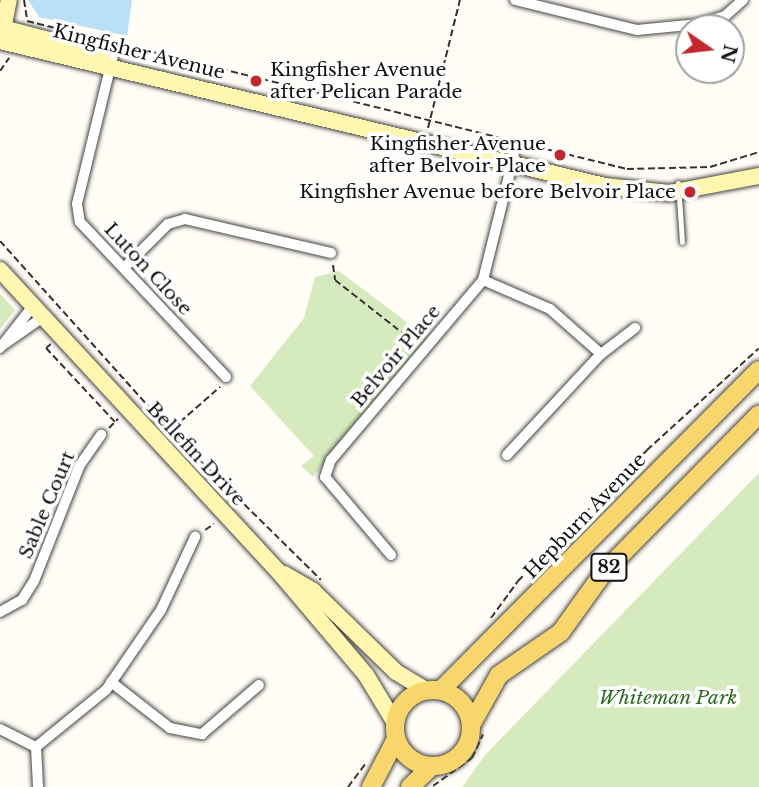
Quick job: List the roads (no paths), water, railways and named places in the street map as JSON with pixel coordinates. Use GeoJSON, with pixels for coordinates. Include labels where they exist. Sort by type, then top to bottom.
{"type":"FeatureCollection","features":[{"type":"Feature","properties":{"kind":"main road","name":"Hepburn Avenue"},"geometry":{"type":"LineString","coordinates":[[434,690],[759,370]]}},
{"type":"Feature","properties":{"kind":"main road","name":"82"},"geometry":{"type":"LineString","coordinates":[[410,787],[432,766],[460,754],[471,725],[499,675],[561,632],[604,572],[759,414]]}},
{"type":"Feature","properties":{"kind":"main road"},"geometry":{"type":"LineString","coordinates":[[434,690],[466,709],[471,725]]}},
{"type":"Feature","properties":{"kind":"main road","name":"82"},"geometry":{"type":"LineString","coordinates":[[371,787],[411,696],[434,690]]}},
{"type":"Feature","properties":{"kind":"main road"},"geometry":{"type":"LineString","coordinates":[[395,731],[416,762],[432,766]]}},
{"type":"Feature","properties":{"kind":"street"},"geometry":{"type":"LineString","coordinates":[[1,37],[9,0]]}},
{"type":"Feature","properties":{"kind":"street"},"geometry":{"type":"LineString","coordinates":[[515,0],[637,30],[699,24],[725,16],[743,0]]}},
{"type":"Feature","properties":{"kind":"street","name":"Kingfisher Avenue"},"geometry":{"type":"LineString","coordinates":[[1,37],[24,32],[111,61],[513,160],[678,187],[759,176]]}},
{"type":"Feature","properties":{"kind":"street","name":"Kingfisher Avenue"},"geometry":{"type":"LineString","coordinates":[[111,61],[428,127],[513,160]]}},
{"type":"Feature","properties":{"kind":"street","name":"Luton Close"},"geometry":{"type":"LineString","coordinates":[[111,61],[77,204],[80,222],[226,377]]}},
{"type":"Feature","properties":{"kind":"street","name":"Belvoir Place"},"geometry":{"type":"LineString","coordinates":[[391,555],[326,477],[331,460],[484,280],[513,160]]}},
{"type":"Feature","properties":{"kind":"street","name":"Kingfisher Avenue"},"geometry":{"type":"LineString","coordinates":[[678,187],[759,165]]}},
{"type":"Feature","properties":{"kind":"street"},"geometry":{"type":"LineString","coordinates":[[124,268],[168,224],[185,219],[331,253]]}},
{"type":"Feature","properties":{"kind":"street","name":"Bellefin Drive"},"geometry":{"type":"LineString","coordinates":[[0,270],[34,315]]}},
{"type":"Feature","properties":{"kind":"street"},"geometry":{"type":"LineString","coordinates":[[484,280],[550,309],[601,354]]}},
{"type":"Feature","properties":{"kind":"street","name":"Bellefin Drive"},"geometry":{"type":"LineString","coordinates":[[0,285],[83,364],[279,572],[366,675],[395,731]]}},
{"type":"Feature","properties":{"kind":"street"},"geometry":{"type":"LineString","coordinates":[[1,346],[34,315]]}},
{"type":"Feature","properties":{"kind":"street"},"geometry":{"type":"LineString","coordinates":[[507,456],[601,354],[635,328]]}},
{"type":"Feature","properties":{"kind":"street","name":"Sable Court"},"geometry":{"type":"LineString","coordinates":[[0,612],[22,600],[34,581],[80,465],[101,435]]}},
{"type":"Feature","properties":{"kind":"street"},"geometry":{"type":"LineString","coordinates":[[36,747],[111,682],[161,610],[195,537]]}},
{"type":"Feature","properties":{"kind":"street","name":"Bellefin Drive"},"geometry":{"type":"LineString","coordinates":[[279,572],[313,591],[398,673],[434,690]]}},
{"type":"Feature","properties":{"kind":"street"},"geometry":{"type":"LineString","coordinates":[[111,682],[170,728],[202,734],[259,685]]}},
{"type":"Feature","properties":{"kind":"street"},"geometry":{"type":"LineString","coordinates":[[0,729],[36,747]]}},
{"type":"Feature","properties":{"kind":"street"},"geometry":{"type":"LineString","coordinates":[[36,747],[38,787]]}},
{"type":"Feature","properties":{"kind":"lane"},"geometry":{"type":"LineString","coordinates":[[678,187],[682,242]]}},
{"type":"Feature","properties":{"kind":"water"},"geometry":{"type":"Polygon","coordinates":[[[28,0],[132,0],[127,36],[39,17],[28,0]]]}},
{"type":"Feature","properties":{"kind":"place","name":"Kingfisher Avenue after Pelican Parade"},"geometry":{"type":"Point","coordinates":[256,81]}},
{"type":"Feature","properties":{"kind":"place","name":"Kingfisher Avenue after Belvoir Place"},"geometry":{"type":"Point","coordinates":[560,155]}},
{"type":"Feature","properties":{"kind":"place","name":"Kingfisher Avenue before Belvoir Place"},"geometry":{"type":"Point","coordinates":[690,192]}},
{"type":"Feature","properties":{"kind":"park label","name":"Whiteman Park"},"geometry":{"type":"Point","coordinates":[668,698]}}]}
